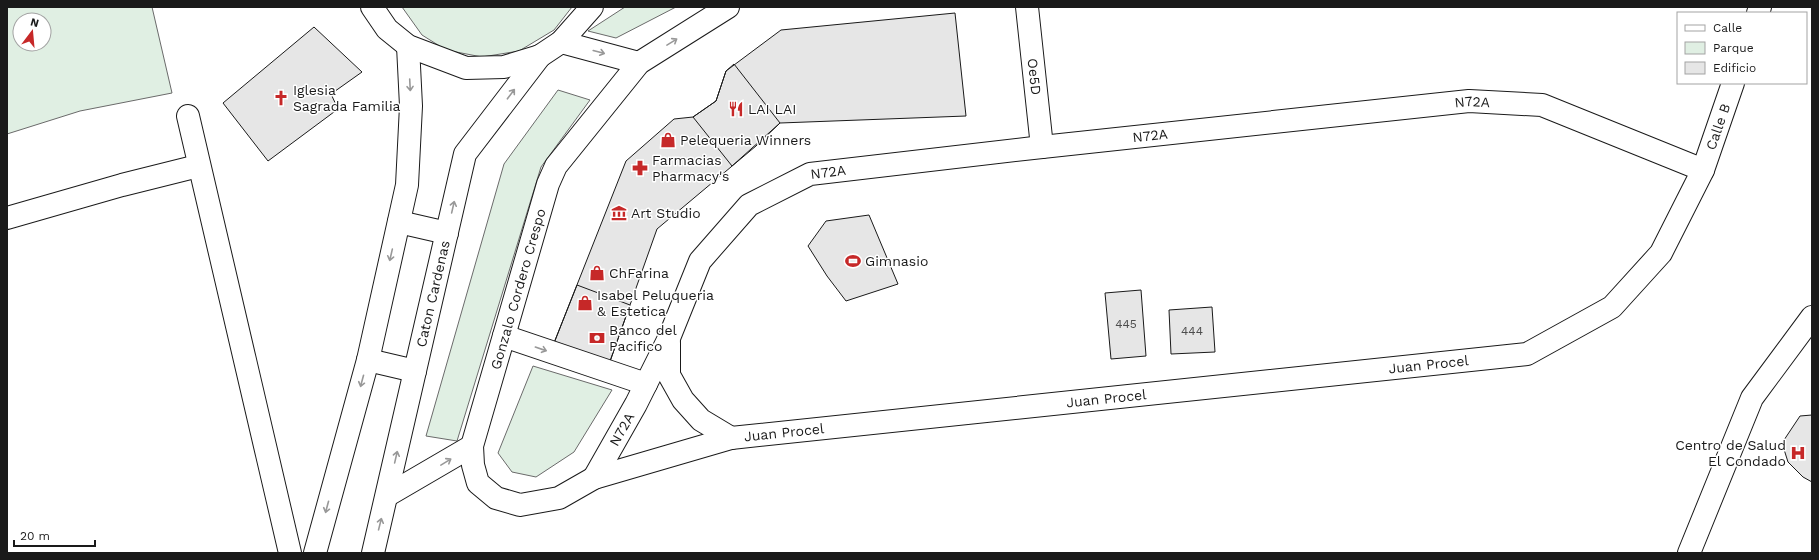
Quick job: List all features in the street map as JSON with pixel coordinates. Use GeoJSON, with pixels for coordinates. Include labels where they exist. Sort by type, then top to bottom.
{"type":"FeatureCollection","features":[{"type":"Feature","properties":{"kind":"street"},"geometry":{"type":"LineString","coordinates":[[372,7],[387,29],[408,46],[466,68],[504,67],[540,56],[561,42],[592,7]]}},
{"type":"Feature","properties":{"kind":"street","name":"Gonzalo Cordero Crespo"},"geometry":{"type":"LineString","coordinates":[[472,446],[548,184],[556,166],[639,63],[728,7]]}},
{"type":"Feature","properties":{"kind":"street","name":"Oe5D"},"geometry":{"type":"LineString","coordinates":[[1027,7],[1042,147]]}},
{"type":"Feature","properties":{"kind":"street"},"geometry":{"type":"LineString","coordinates":[[561,42],[639,63]]}},
{"type":"Feature","properties":{"kind":"street"},"geometry":{"type":"LineString","coordinates":[[315,553],[368,360],[407,185],[411,106],[408,46]]}},
{"type":"Feature","properties":{"kind":"street","name":"Caton Cardenas"},"geometry":{"type":"LineString","coordinates":[[373,553],[388,495],[465,154],[540,56]]}},
{"type":"Feature","properties":{"kind":"street","name":"Calle B"},"geometry":{"type":"LineString","coordinates":[[1703,170],[1733,84]]}},
{"type":"Feature","properties":{"kind":"street","name":"N72A"},"geometry":{"type":"LineString","coordinates":[[594,478],[646,384],[669,338],[700,261],[749,205],[810,174],[1042,147],[1469,101],[1542,105],[1703,170]]}},
{"type":"Feature","properties":{"kind":"street"},"geometry":{"type":"LineString","coordinates":[[188,116],[198,166],[290,553]]}},
{"type":"Feature","properties":{"kind":"street"},"geometry":{"type":"LineString","coordinates":[[7,218],[122,185],[198,166]]}},
{"type":"Feature","properties":{"kind":"street","name":"Juan Procel"},"geometry":{"type":"LineString","coordinates":[[472,446],[473,465],[478,483],[496,498],[520,505],[559,498],[594,478],[731,438],[1527,354],[1612,307],[1661,253],[1703,170]]}},
{"type":"Feature","properties":{"kind":"street"},"geometry":{"type":"LineString","coordinates":[[399,222],[447,233]]}},
{"type":"Feature","properties":{"kind":"street"},"geometry":{"type":"LineString","coordinates":[[1689,553],[1752,398],[1812,317]]}},
{"type":"Feature","properties":{"kind":"street"},"geometry":{"type":"LineString","coordinates":[[504,336],[646,384]]}},
{"type":"Feature","properties":{"kind":"street","name":"N72A"},"geometry":{"type":"LineString","coordinates":[[669,338],[669,375],[683,400],[701,420],[731,438]]}},
{"type":"Feature","properties":{"kind":"street"},"geometry":{"type":"LineString","coordinates":[[368,360],[415,371]]}},
{"type":"Feature","properties":{"kind":"street"},"geometry":{"type":"LineString","coordinates":[[388,495],[472,446]]}},
{"type":"Feature","properties":{"kind":"green space"},"geometry":{"type":"Polygon","coordinates":[[[7,7],[152,7],[172,93],[80,111],[7,134],[7,7]]]}},
{"type":"Feature","properties":{"kind":"green space"},"geometry":{"type":"Polygon","coordinates":[[[402,7],[572,7],[554,30],[519,51],[482,57],[446,50],[422,35],[402,7]]]}},
{"type":"Feature","properties":{"kind":"green space"},"geometry":{"type":"Polygon","coordinates":[[[625,7],[676,7],[616,38],[588,31],[625,7]]]}},
{"type":"Feature","properties":{"kind":"green space"},"geometry":{"type":"Polygon","coordinates":[[[558,90],[590,100],[541,167],[457,441],[426,436],[504,164],[558,90]]]}},
{"type":"Feature","properties":{"kind":"green space"},"geometry":{"type":"Polygon","coordinates":[[[533,366],[612,390],[574,452],[536,477],[512,472],[498,453],[533,366]]]}},
{"type":"Feature","properties":{"kind":"building"},"geometry":{"type":"Polygon","coordinates":[[[955,13],[966,116],[780,123],[756,146],[657,229],[608,367],[554,343],[626,161],[674,119],[693,117],[716,101],[726,71],[781,30],[955,13]]]}},
{"type":"Feature","properties":{"kind":"building","name":"Iglesia Sagrada Familia"},"geometry":{"type":"Polygon","coordinates":[[[314,27],[362,72],[331,94],[338,109],[268,161],[223,103],[314,27]]]}},
{"type":"Feature","properties":{"kind":"building","name":"LAI LAI"},"geometry":{"type":"Polygon","coordinates":[[[734,64],[780,123],[732,166],[693,117],[716,101],[726,71],[734,64]]]}},
{"type":"Feature","properties":{"kind":"building","name":"Gimnasio"},"geometry":{"type":"Polygon","coordinates":[[[869,215],[898,284],[846,301],[827,276],[808,246],[826,221],[869,215]]]}},
{"type":"Feature","properties":{"kind":"building"},"geometry":{"type":"Polygon","coordinates":[[[577,285],[630,305],[608,367],[554,343],[577,285]]]}},
{"type":"Feature","properties":{"kind":"building"},"geometry":{"type":"Polygon","coordinates":[[[1141,290],[1146,356],[1111,359],[1105,293],[1141,290]]]}},
{"type":"Feature","properties":{"kind":"building"},"geometry":{"type":"Polygon","coordinates":[[[1212,307],[1215,352],[1171,354],[1169,310],[1212,307]]]}},
{"type":"Feature","properties":{"kind":"building","name":"Centro de Salud El Condado"},"geometry":{"type":"Polygon","coordinates":[[[1812,415],[1812,482],[1803,477],[1788,462],[1782,443],[1800,416],[1812,415]]]}},
{"type":"Feature","properties":{"kind":"place","name":"Iglesia Sagrada Familia"},"geometry":{"type":"Point","coordinates":[281,98]}},
{"type":"Feature","properties":{"kind":"place","name":"LAI LAI"},"geometry":{"type":"Point","coordinates":[736,109]}},
{"type":"Feature","properties":{"kind":"place","name":"Pelequeria Winners"},"geometry":{"type":"Point","coordinates":[668,140]}},
{"type":"Feature","properties":{"kind":"place","name":"Farmacias Pharmacy's"},"geometry":{"type":"Point","coordinates":[640,168]}},
{"type":"Feature","properties":{"kind":"place","name":"Art Studio"},"geometry":{"type":"Point","coordinates":[619,213]}},
{"type":"Feature","properties":{"kind":"place","name":"Gimnasio"},"geometry":{"type":"Point","coordinates":[853,261]}},
{"type":"Feature","properties":{"kind":"place","name":"ChFarina"},"geometry":{"type":"Point","coordinates":[597,273]}},
{"type":"Feature","properties":{"kind":"place","name":"Isabel Peluqueria & Estetica"},"geometry":{"type":"Point","coordinates":[585,303]}},
{"type":"Feature","properties":{"kind":"place","name":"Banco del Pacifico"},"geometry":{"type":"Point","coordinates":[597,338]}},
{"type":"Feature","properties":{"kind":"place","name":"Centro de Salud El Condado"},"geometry":{"type":"Point","coordinates":[1798,453]}}]}
